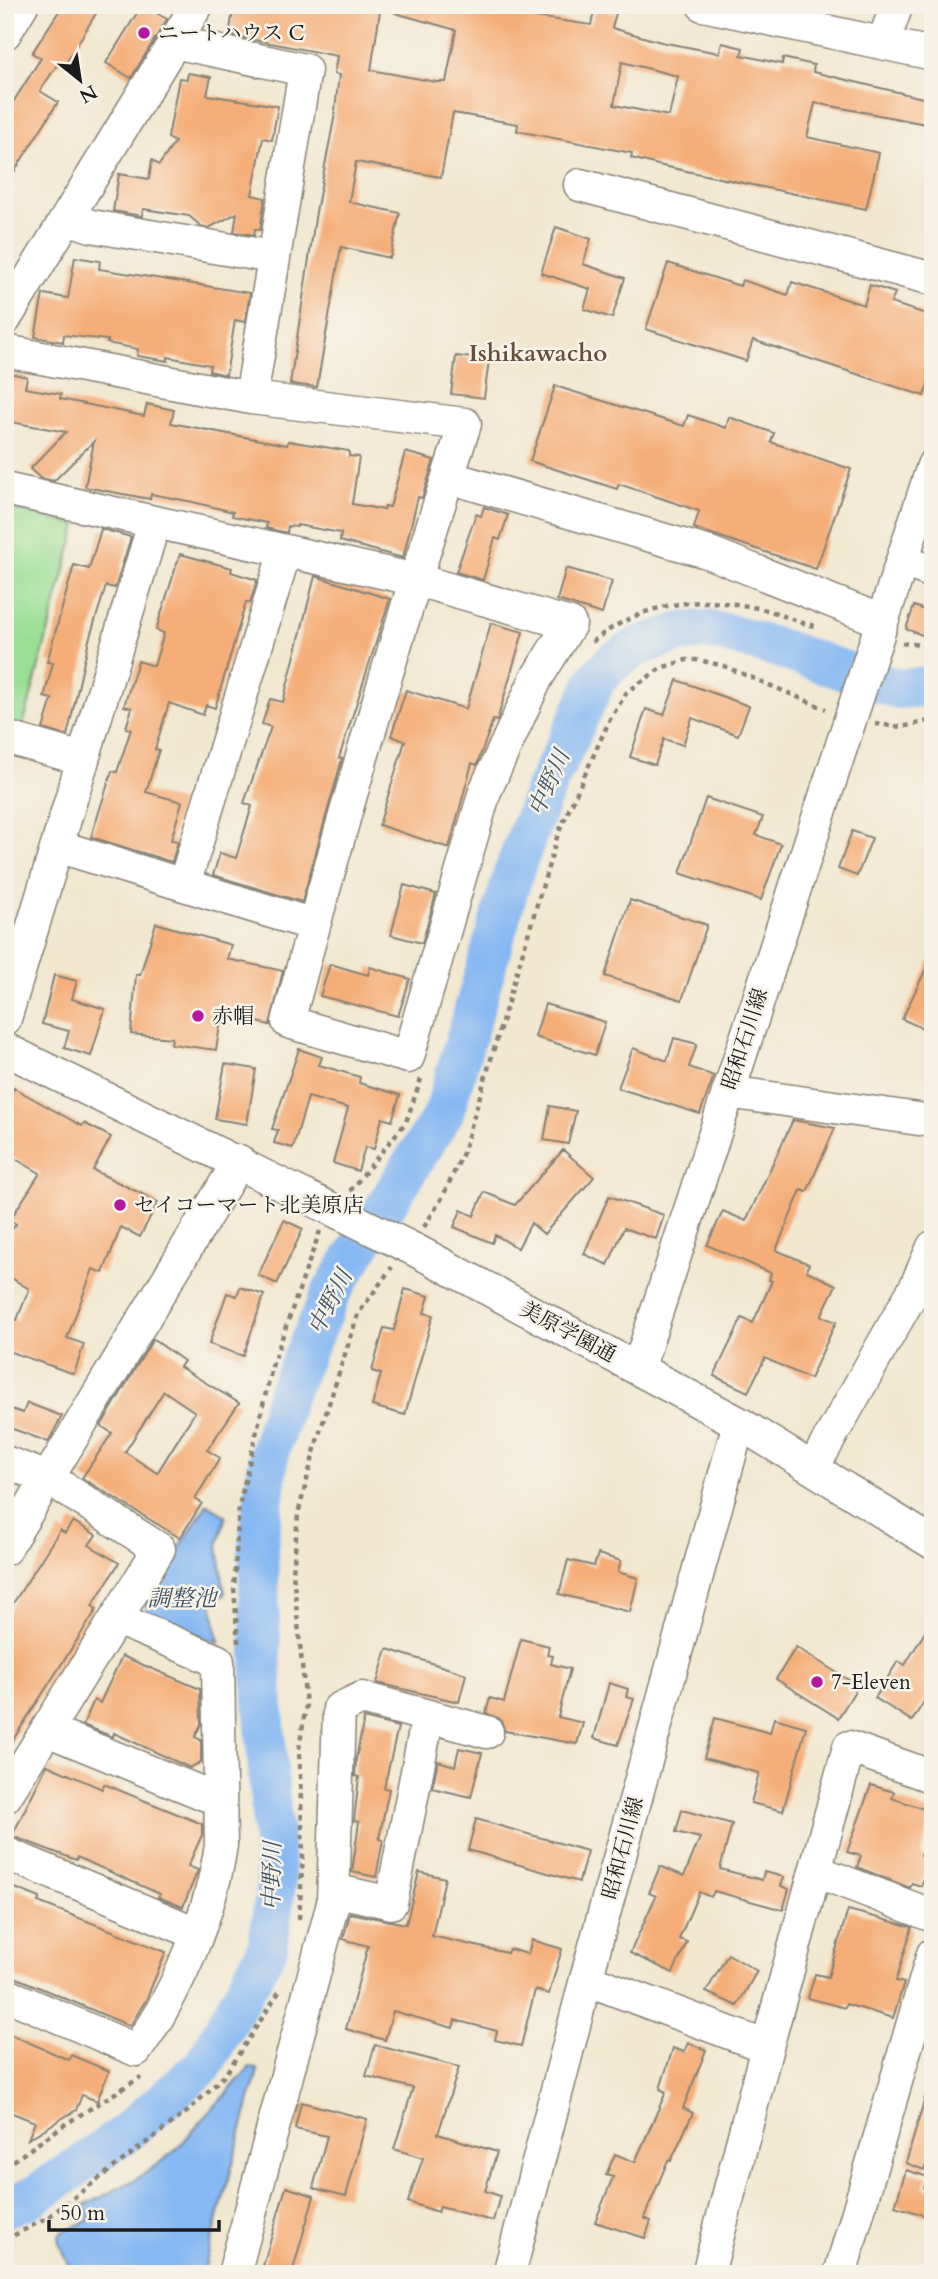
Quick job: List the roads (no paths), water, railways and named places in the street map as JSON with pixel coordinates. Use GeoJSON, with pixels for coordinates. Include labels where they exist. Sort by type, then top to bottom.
{"type":"FeatureCollection","features":[{"type":"Feature","properties":{"kind":"street"},"geometry":{"type":"LineString","coordinates":[[5,33],[22,5]]}},
{"type":"Feature","properties":{"kind":"street"},"geometry":{"type":"LineString","coordinates":[[5,319],[197,5]]}},
{"type":"Feature","properties":{"kind":"street"},"geometry":{"type":"LineString","coordinates":[[704,5],[933,54]]}},
{"type":"Feature","properties":{"kind":"street"},"geometry":{"type":"LineString","coordinates":[[883,43],[897,5]]}},
{"type":"Feature","properties":{"kind":"street"},"geometry":{"type":"LineString","coordinates":[[174,42],[305,69],[251,398]]}},
{"type":"Feature","properties":{"kind":"street"},"geometry":{"type":"LineString","coordinates":[[580,186],[933,279]]}},
{"type":"Feature","properties":{"kind":"street"},"geometry":{"type":"LineString","coordinates":[[67,218],[91,226],[273,257]]}},
{"type":"Feature","properties":{"kind":"street"},"geometry":{"type":"LineString","coordinates":[[5,351],[251,398],[465,424],[448,477],[417,580],[314,925],[288,1022],[408,1057],[485,791],[536,679],[570,624],[417,580],[5,489]]}},
{"type":"Feature","properties":{"kind":"street"},"geometry":{"type":"LineString","coordinates":[[448,477],[710,553],[878,633],[933,466]]}},
{"type":"Feature","properties":{"kind":"street"},"geometry":{"type":"LineString","coordinates":[[5,1019],[154,523]]}},
{"type":"Feature","properties":{"kind":"street"},"geometry":{"type":"LineString","coordinates":[[184,885],[285,551]]}},
{"type":"Feature","properties":{"kind":"street"},"geometry":{"type":"LineString","coordinates":[[903,561],[933,572]]}},
{"type":"Feature","properties":{"kind":"street","name":"昭和石川線"},"geometry":{"type":"LineString","coordinates":[[638,1369],[847,714],[878,633]]}},
{"type":"Feature","properties":{"kind":"street"},"geometry":{"type":"LineString","coordinates":[[5,737],[82,759]]}},
{"type":"Feature","properties":{"kind":"street"},"geometry":{"type":"LineString","coordinates":[[57,846],[314,925]]}},
{"type":"Feature","properties":{"kind":"street"},"geometry":{"type":"LineString","coordinates":[[5,1049],[239,1161],[5,1549]]}},
{"type":"Feature","properties":{"kind":"street"},"geometry":{"type":"LineString","coordinates":[[728,1092],[933,1121]]}},
{"type":"Feature","properties":{"kind":"street","name":"美原学園通"},"geometry":{"type":"LineString","coordinates":[[239,1161],[345,1204],[404,1245],[739,1423],[933,1543]]}},
{"type":"Feature","properties":{"kind":"street"},"geometry":{"type":"LineString","coordinates":[[822,1452],[916,1286],[933,1247]]}},
{"type":"Feature","properties":{"kind":"street","name":"昭和石川線"},"geometry":{"type":"LineString","coordinates":[[509,2274],[586,1979],[739,1423]]}},
{"type":"Feature","properties":{"kind":"street"},"geometry":{"type":"LineString","coordinates":[[5,1462],[48,1478],[159,1549],[5,1797]]}},
{"type":"Feature","properties":{"kind":"street"},"geometry":{"type":"LineString","coordinates":[[5,1994],[136,2050],[161,2016],[181,1978],[217,1868],[221,1844],[218,1661],[117,1619]]}},
{"type":"Feature","properties":{"kind":"street"},"geometry":{"type":"LineString","coordinates":[[234,2274],[334,1889],[339,1709],[362,1698],[486,1732]]}},
{"type":"Feature","properties":{"kind":"street"},"geometry":{"type":"LineString","coordinates":[[334,1889],[391,1903],[428,1716]]}},
{"type":"Feature","properties":{"kind":"street"},"geometry":{"type":"LineString","coordinates":[[47,1730],[219,1800]]}},
{"type":"Feature","properties":{"kind":"street"},"geometry":{"type":"LineString","coordinates":[[708,2274],[849,1747],[933,1777]]}},
{"type":"Feature","properties":{"kind":"street"},"geometry":{"type":"LineString","coordinates":[[5,1853],[196,1933]]}},
{"type":"Feature","properties":{"kind":"street"},"geometry":{"type":"LineString","coordinates":[[816,1871],[933,1916]]}},
{"type":"Feature","properties":{"kind":"street"},"geometry":{"type":"LineString","coordinates":[[840,2274],[933,1954]]}},
{"type":"Feature","properties":{"kind":"street"},"geometry":{"type":"LineString","coordinates":[[586,1979],[767,2047]]}},
{"type":"Feature","properties":{"kind":"water","name":"調整池"},"geometry":{"type":"Polygon","coordinates":[[[207,1504],[226,1516],[218,1545],[225,1595],[211,1598],[219,1643],[150,1617],[145,1603],[207,1504]]]}},
{"type":"Feature","properties":{"kind":"water"},"geometry":{"type":"Polygon","coordinates":[[[250,2067],[258,2070],[203,2274],[73,2274],[58,2240],[60,2233],[89,2220],[84,2206],[140,2177],[175,2151],[250,2067]]]}},
{"type":"Feature","properties":{"kind":"waterway","name":"中野川"},"geometry":{"type":"LineString","coordinates":[[5,2208],[32,2197],[120,2138],[203,2066],[268,1948],[276,1884],[262,1682],[258,1548],[269,1454],[286,1396],[332,1291],[444,1113],[514,871],[544,791],[597,679],[613,662],[639,646],[682,632],[704,630],[726,633],[784,650],[898,689],[933,686]]}},
{"type":"Feature","properties":{"kind":"place","name":"ニートハウス C"},"geometry":{"type":"Point","coordinates":[144,33]}},
{"type":"Feature","properties":{"kind":"place","name":"赤帽"},"geometry":{"type":"Point","coordinates":[198,1016]}},
{"type":"Feature","properties":{"kind":"place","name":"セイコーマート北美原店"},"geometry":{"type":"Point","coordinates":[120,1205]}},
{"type":"Feature","properties":{"kind":"place","name":"7-Eleven"},"geometry":{"type":"Point","coordinates":[817,1682]}},
{"type":"Feature","properties":{"kind":"district","name":"Ishikawacho"},"geometry":{"type":"Point","coordinates":[538,353]}}]}
